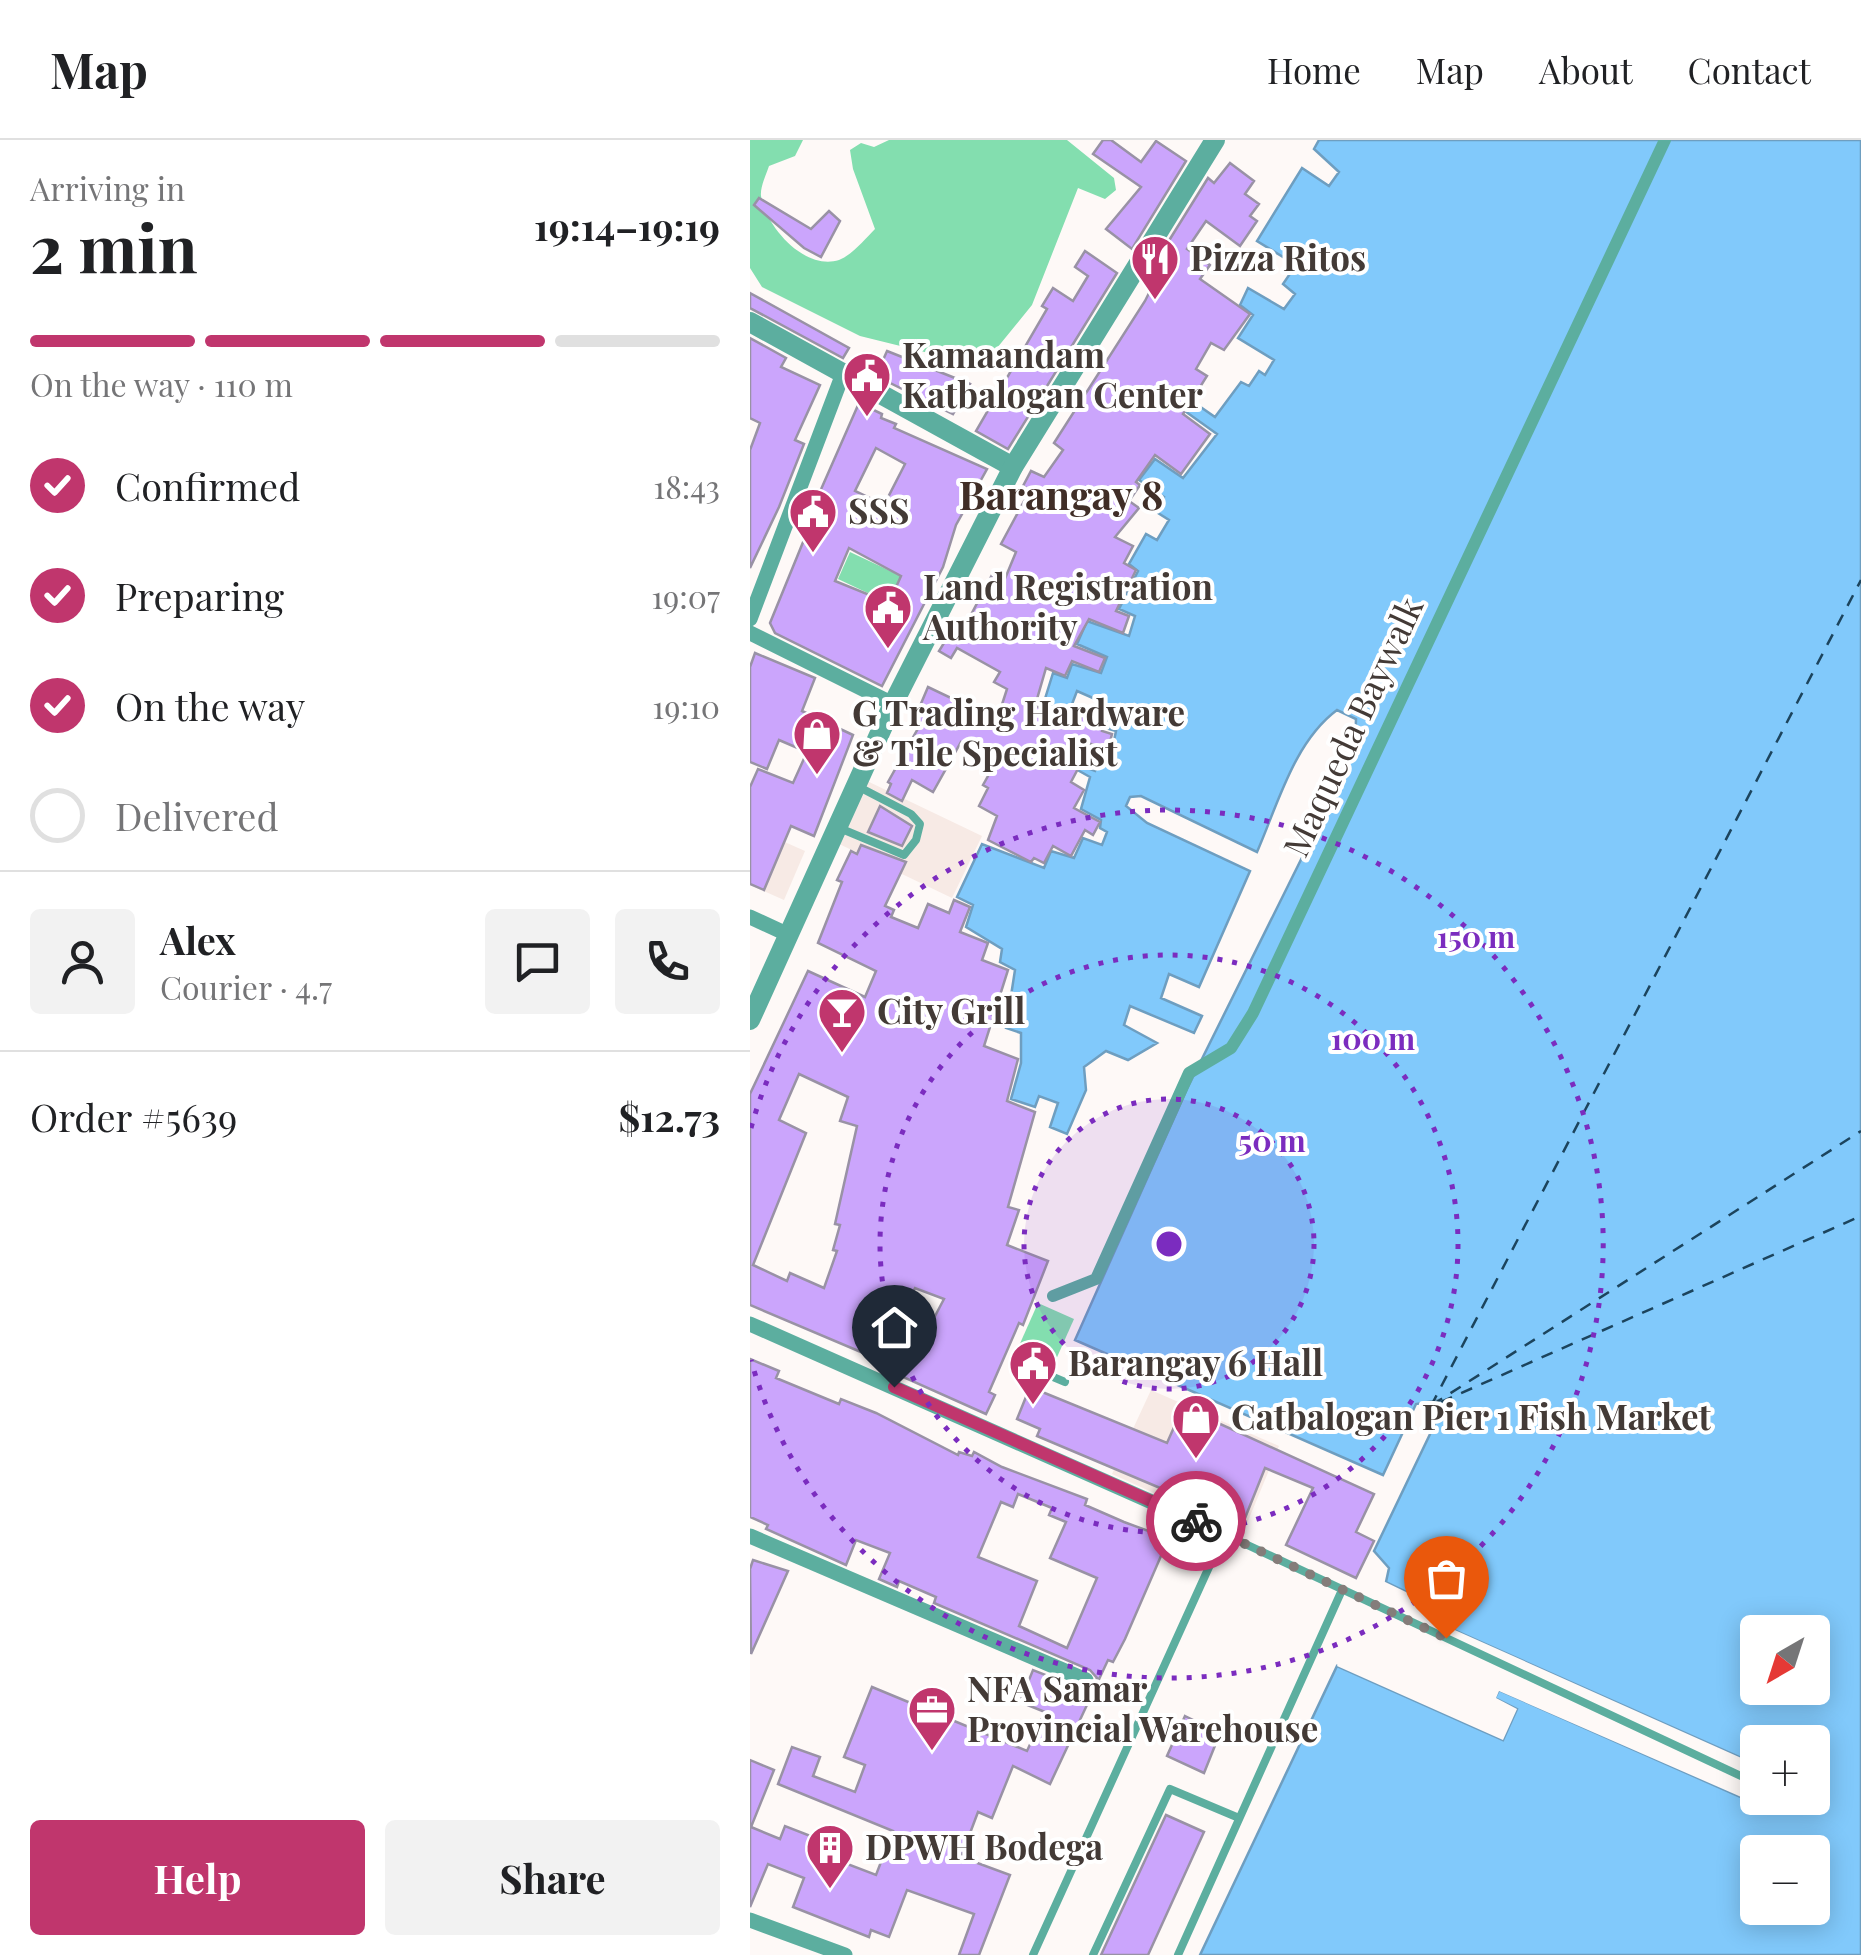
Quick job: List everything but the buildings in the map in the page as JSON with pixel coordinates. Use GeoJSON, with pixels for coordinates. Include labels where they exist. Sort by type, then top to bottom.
{"type":"FeatureCollection","features":[{"type":"Feature","properties":{"kind":"street"},"geometry":{"type":"LineString","coordinates":[[750,1020],[892,704],[1013,468],[1216,140]]}},
{"type":"Feature","properties":{"kind":"street","name":"Maqueda Baywalk"},"geometry":{"type":"LineString","coordinates":[[1053,1296],[1096,1279],[1190,1072],[1230,1048],[1252,1013],[1665,140]]}},
{"type":"Feature","properties":{"kind":"street"},"geometry":{"type":"LineString","coordinates":[[750,322],[1013,468]]}},
{"type":"Feature","properties":{"kind":"street"},"geometry":{"type":"LineString","coordinates":[[750,618],[844,371]]}},
{"type":"Feature","properties":{"kind":"street"},"geometry":{"type":"LineString","coordinates":[[750,633],[892,704]]}},
{"type":"Feature","properties":{"kind":"street"},"geometry":{"type":"LineString","coordinates":[[750,917],[789,934]]}},
{"type":"Feature","properties":{"kind":"street"},"geometry":{"type":"LineString","coordinates":[[750,1324],[1224,1534]]}},
{"type":"Feature","properties":{"kind":"street"},"geometry":{"type":"LineString","coordinates":[[750,1536],[1086,1680]]}},
{"type":"Feature","properties":{"kind":"street"},"geometry":{"type":"LineString","coordinates":[[750,1920],[846,1955]]}},
{"type":"Feature","properties":{"kind":"lane"},"geometry":{"type":"LineString","coordinates":[[838,828],[904,855],[916,840],[920,824],[910,814],[856,786]]}},
{"type":"Feature","properties":{"kind":"lane"},"geometry":{"type":"LineString","coordinates":[[1026,1366],[1065,1382]]}},
{"type":"Feature","properties":{"kind":"lane"},"geometry":{"type":"LineString","coordinates":[[1032,1955],[1224,1534],[1740,1776]]}},
{"type":"Feature","properties":{"kind":"lane"},"geometry":{"type":"LineString","coordinates":[[1178,1955],[1342,1590]]}},
{"type":"Feature","properties":{"kind":"lane"},"geometry":{"type":"LineString","coordinates":[[1093,1955],[1170,1789],[1239,1818]]}},
{"type":"Feature","properties":{"kind":"shaded area"},"geometry":{"type":"Polygon","coordinates":[[[865,780],[982,836],[952,898],[835,842],[865,780]]]}},
{"type":"Feature","properties":{"kind":"shaded area"},"geometry":{"type":"Polygon","coordinates":[[[755,829],[805,851],[784,900],[750,885],[750,841],[755,829]]]}},
{"type":"Feature","properties":{"kind":"shaded area","name":"Catbalogan Pier 1 Fish Market"},"geometry":{"type":"Polygon","coordinates":[[[1151,1390],[1279,1446],[1243,1533],[1112,1474],[1151,1390]]]}},
{"type":"Feature","properties":{"kind":"green space"},"geometry":{"type":"Polygon","coordinates":[[[750,140],[803,140],[795,156],[769,166],[761,196],[771,221],[789,244],[826,262],[849,254],[875,229],[853,169],[850,150],[861,143],[874,147],[889,140],[1067,140],[1114,178],[1116,190],[1105,199],[1078,188],[1032,305],[997,348],[953,359],[860,336],[762,287],[750,268],[750,140]]]}},
{"type":"Feature","properties":{"kind":"green space"},"geometry":{"type":"Polygon","coordinates":[[[850,552],[901,576],[889,603],[838,579],[850,552]]]}},
{"type":"Feature","properties":{"kind":"green space"},"geometry":{"type":"Polygon","coordinates":[[[1038,1303],[1074,1319],[1054,1364],[1018,1348],[1038,1303]]]}},
{"type":"Feature","properties":{"kind":"water"},"geometry":{"type":"Polygon","coordinates":[[[1319,140],[1861,140],[1861,1955],[1200,1955],[1337,1666],[1503,1740],[1517,1709],[1495,1698],[1499,1690],[1740,1797],[1740,1815],[1830,1815],[1830,1725],[1740,1725],[1740,1757],[1429,1619],[1429,1603],[1386,1582],[1389,1568],[1374,1551],[1443,1407],[1439,1400],[1416,1404],[1383,1475],[1075,1340],[1187,1089],[1346,769],[1355,747],[1356,719],[1337,710],[1309,739],[1289,775],[1257,852],[1141,796],[1130,797],[1126,806],[1147,823],[1250,871],[1199,987],[1169,974],[1161,998],[1202,1016],[1194,1033],[1130,1006],[1124,1025],[1157,1043],[1128,1060],[1106,1051],[1084,1067],[1086,1090],[1067,1134],[1050,1127],[1058,1103],[1039,1096],[1035,1107],[1011,1099],[1021,1063],[1021,1033],[1006,1028],[1015,970],[1000,962],[1002,949],[966,927],[973,905],[957,897],[982,844],[1044,868],[1051,851],[1074,858],[1083,838],[1102,845],[1107,832],[1100,828],[1101,820],[1081,809],[1090,777],[1063,762],[1064,759],[1095,771],[1099,761],[1093,758],[1098,749],[1112,750],[1116,731],[1106,728],[1108,717],[1099,711],[1102,702],[1077,691],[1069,712],[1044,702],[1053,673],[1067,678],[1072,664],[1101,673],[1107,657],[1077,644],[1087,621],[1129,636],[1135,616],[1119,609],[1138,571],[1129,564],[1146,534],[1157,540],[1169,520],[1158,513],[1164,497],[1139,480],[1155,459],[1183,478],[1217,434],[1182,409],[1189,399],[1215,417],[1241,382],[1249,386],[1259,371],[1265,375],[1274,360],[1238,338],[1253,315],[1240,305],[1248,288],[1284,309],[1295,294],[1283,284],[1296,265],[1257,241],[1302,168],[1329,186],[1339,172],[1314,149],[1319,140]]]}},
{"type":"Feature","properties":{"kind":"pier"},"geometry":{"type":"Polygon","coordinates":[[[1381,1580],[1429,1603],[1430,1619],[1740,1757],[1740,1762],[1427,1623],[1424,1606],[1384,1587],[1381,1580]]]}},
{"type":"Feature","properties":{"kind":"pier"},"geometry":{"type":"Polygon","coordinates":[[[1339,1662],[1501,1734],[1511,1711],[1491,1700],[1495,1687],[1500,1686],[1740,1791],[1740,1796],[1499,1691],[1496,1698],[1517,1709],[1503,1740],[1337,1666],[1339,1662]]]}},
{"type":"Feature","properties":{"kind":"ferry route"},"geometry":{"type":"LineString","coordinates":[[1431,1406],[1861,580]]}},
{"type":"Feature","properties":{"kind":"ferry route"},"geometry":{"type":"LineString","coordinates":[[1432,1405],[1861,1131]]}},
{"type":"Feature","properties":{"kind":"ferry route"},"geometry":{"type":"LineString","coordinates":[[1441,1402],[1861,1216]]}},
{"type":"Feature","properties":{"kind":"way so far"},"geometry":{"type":"LineString","coordinates":[[1196,1521],[1446,1638]]}},
{"type":"Feature","properties":{"kind":"place","name":"Pizza Ritos"},"geometry":{"type":"Point","coordinates":[1155,302]}},
{"type":"Feature","properties":{"kind":"place","name":"Kamaandam Katbalogan Center"},"geometry":{"type":"Point","coordinates":[867,418]}},
{"type":"Feature","properties":{"kind":"place","name":"SSS"},"geometry":{"type":"Point","coordinates":[813,554]}},
{"type":"Feature","properties":{"kind":"place","name":"Land Registration Authority"},"geometry":{"type":"Point","coordinates":[888,650]}},
{"type":"Feature","properties":{"kind":"place","name":"G Trading Hardware & Tile Specialist"},"geometry":{"type":"Point","coordinates":[817,776]}},
{"type":"Feature","properties":{"kind":"place","name":"City Grill"},"geometry":{"type":"Point","coordinates":[842,1054]}},
{"type":"Feature","properties":{"kind":"place","name":"Barangay 6 Hall"},"geometry":{"type":"Point","coordinates":[1033,1406]}},
{"type":"Feature","properties":{"kind":"place","name":"Catbalogan Pier 1 Fish Market"},"geometry":{"type":"Point","coordinates":[1196,1460]}},
{"type":"Feature","properties":{"kind":"place","name":"NFA Samar Provincial Warehouse"},"geometry":{"type":"Point","coordinates":[932,1752]}},
{"type":"Feature","properties":{"kind":"place","name":"DPWH Bodega"},"geometry":{"type":"Point","coordinates":[830,1890]}},
{"type":"Feature","properties":{"kind":"district","name":"Barangay 8"},"geometry":{"type":"Point","coordinates":[1061,496]}},
{"type":"Feature","properties":{"kind":"route"},"geometry":{"type":"LineString","coordinates":[[894,1387],[1196,1521]]}}]}
